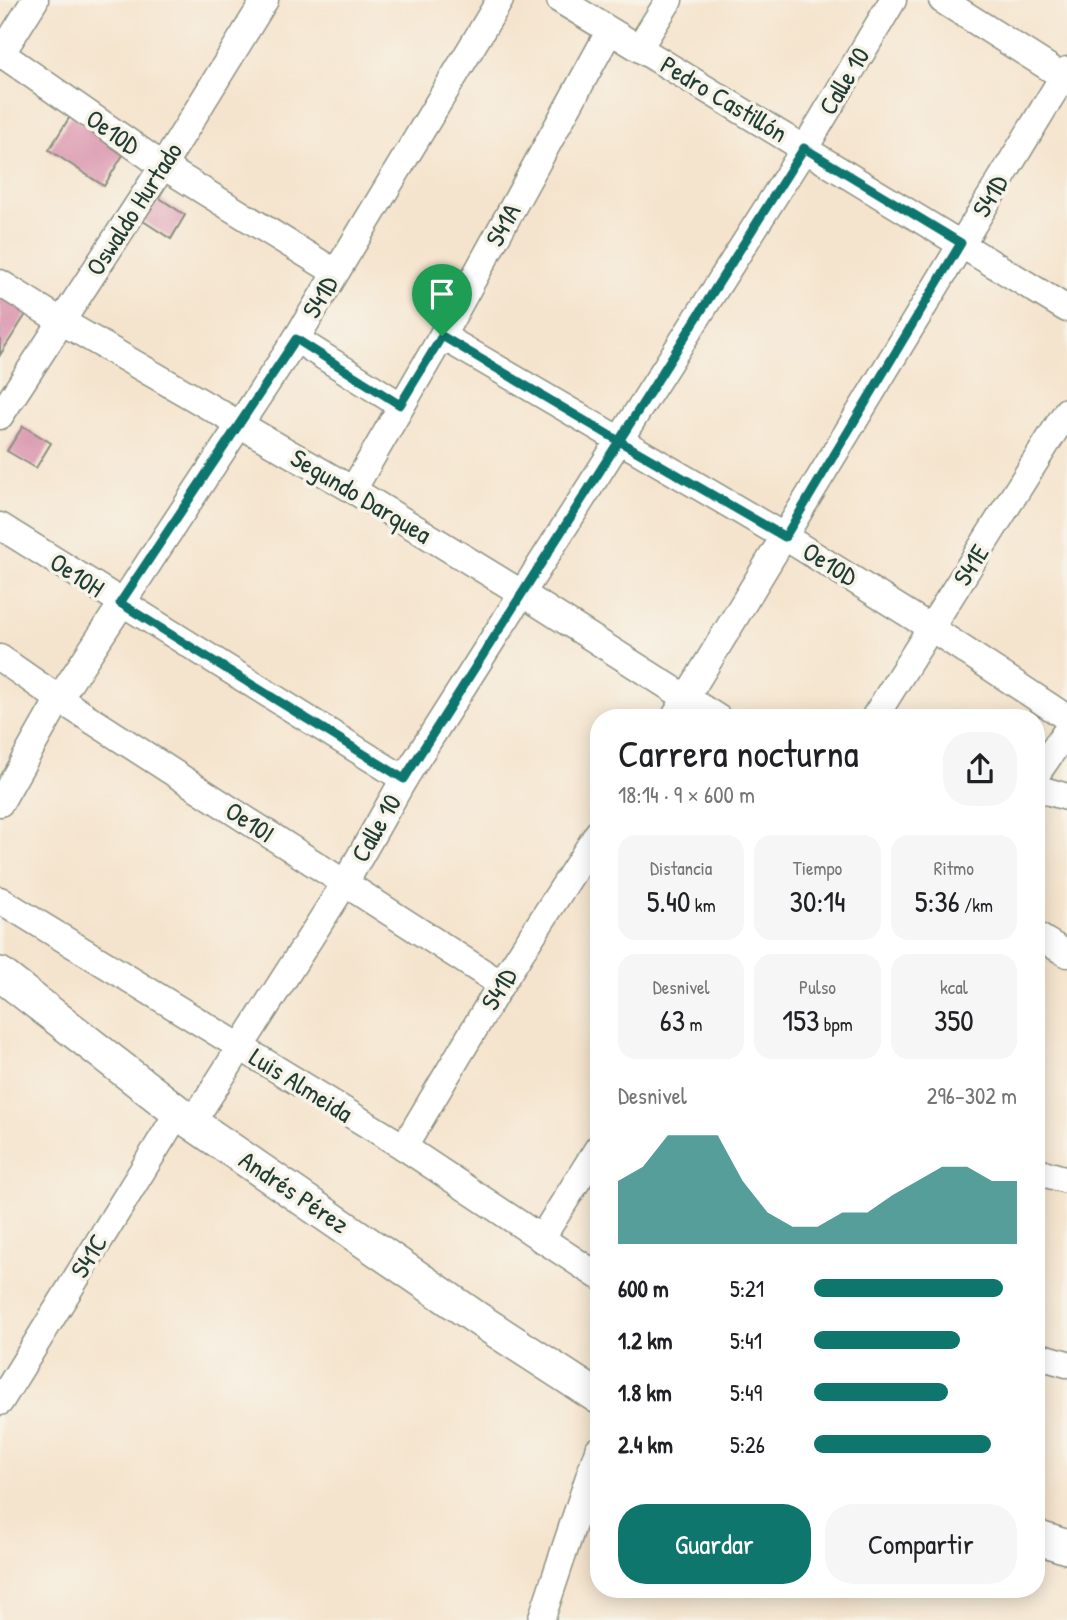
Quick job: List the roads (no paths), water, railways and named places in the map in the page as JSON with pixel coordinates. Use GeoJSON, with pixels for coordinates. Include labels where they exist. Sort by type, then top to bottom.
{"type":"FeatureCollection","features":[{"type":"Feature","properties":{"kind":"street"},"geometry":{"type":"LineString","coordinates":[[1,55],[35,0]]}},
{"type":"Feature","properties":{"kind":"street","name":"Oswaldo Hurtado"},"geometry":{"type":"LineString","coordinates":[[0,416],[163,166],[265,0]]}},
{"type":"Feature","properties":{"kind":"street","name":"S41D"},"geometry":{"type":"LineString","coordinates":[[0,803],[59,699],[120,603],[296,339],[500,0]]}},
{"type":"Feature","properties":{"kind":"street","name":"Pedro Castillón"},"geometry":{"type":"LineString","coordinates":[[560,0],[1067,309]]}},
{"type":"Feature","properties":{"kind":"street"},"geometry":{"type":"LineString","coordinates":[[639,48],[669,0]]}},
{"type":"Feature","properties":{"kind":"street","name":"Calle 10"},"geometry":{"type":"LineString","coordinates":[[185,1117],[242,1048],[345,883],[404,779],[804,148],[893,0]]}},
{"type":"Feature","properties":{"kind":"street"},"geometry":{"type":"LineString","coordinates":[[942,0],[1066,75]]}},
{"type":"Feature","properties":{"kind":"street","name":"S41A"},"geometry":{"type":"LineString","coordinates":[[353,490],[442,336],[609,32]]}},
{"type":"Feature","properties":{"kind":"street","name":"Oe10D"},"geometry":{"type":"LineString","coordinates":[[1,55],[163,166],[335,272]]}},
{"type":"Feature","properties":{"kind":"street","name":"S41D"},"geometry":{"type":"LineString","coordinates":[[681,707],[961,243],[1066,75]]}},
{"type":"Feature","properties":{"kind":"street","name":"Segundo Darquea"},"geometry":{"type":"LineString","coordinates":[[0,283],[353,490],[523,594],[681,707]]}},
{"type":"Feature","properties":{"kind":"street","name":"Oe10D"},"geometry":{"type":"LineString","coordinates":[[442,336],[785,537],[931,628],[1067,718]]}},
{"type":"Feature","properties":{"kind":"street"},"geometry":{"type":"LineString","coordinates":[[296,339],[400,405]]}},
{"type":"Feature","properties":{"kind":"street","name":"S41E"},"geometry":{"type":"LineString","coordinates":[[880,709],[1067,411]]}},
{"type":"Feature","properties":{"kind":"street","name":"Oe10H"},"geometry":{"type":"LineString","coordinates":[[0,526],[404,779]]}},
{"type":"Feature","properties":{"kind":"street","name":"Oe10I"},"geometry":{"type":"LineString","coordinates":[[0,658],[59,699],[500,984]]}},
{"type":"Feature","properties":{"kind":"street"},"geometry":{"type":"LineString","coordinates":[[1045,762],[1067,730]]}},
{"type":"Feature","properties":{"kind":"street"},"geometry":{"type":"LineString","coordinates":[[1045,791],[1067,797]]}},
{"type":"Feature","properties":{"kind":"street","name":"S41D"},"geometry":{"type":"LineString","coordinates":[[404,1147],[500,984],[590,845]]}},
{"type":"Feature","properties":{"kind":"street","name":"Luis Almeida"},"geometry":{"type":"LineString","coordinates":[[0,900],[404,1147],[590,1271]]}},
{"type":"Feature","properties":{"kind":"street"},"geometry":{"type":"LineString","coordinates":[[1045,941],[1067,954]]}},
{"type":"Feature","properties":{"kind":"street","name":"Andrés Pérez"},"geometry":{"type":"LineString","coordinates":[[0,974],[185,1117],[481,1321],[590,1392]]}},
{"type":"Feature","properties":{"kind":"street","name":"S41C"},"geometry":{"type":"LineString","coordinates":[[0,1402],[185,1117]]}},
{"type":"Feature","properties":{"kind":"street"},"geometry":{"type":"LineString","coordinates":[[541,1239],[590,1161]]}},
{"type":"Feature","properties":{"kind":"street"},"geometry":{"type":"LineString","coordinates":[[1045,1174],[1067,1180]]}},
{"type":"Feature","properties":{"kind":"street"},"geometry":{"type":"LineString","coordinates":[[1045,1358],[1067,1364]]}},
{"type":"Feature","properties":{"kind":"street"},"geometry":{"type":"LineString","coordinates":[[541,1620],[590,1474]]}},
{"type":"Feature","properties":{"kind":"street"},"geometry":{"type":"LineString","coordinates":[[1045,1540],[1067,1546]]}}]}
